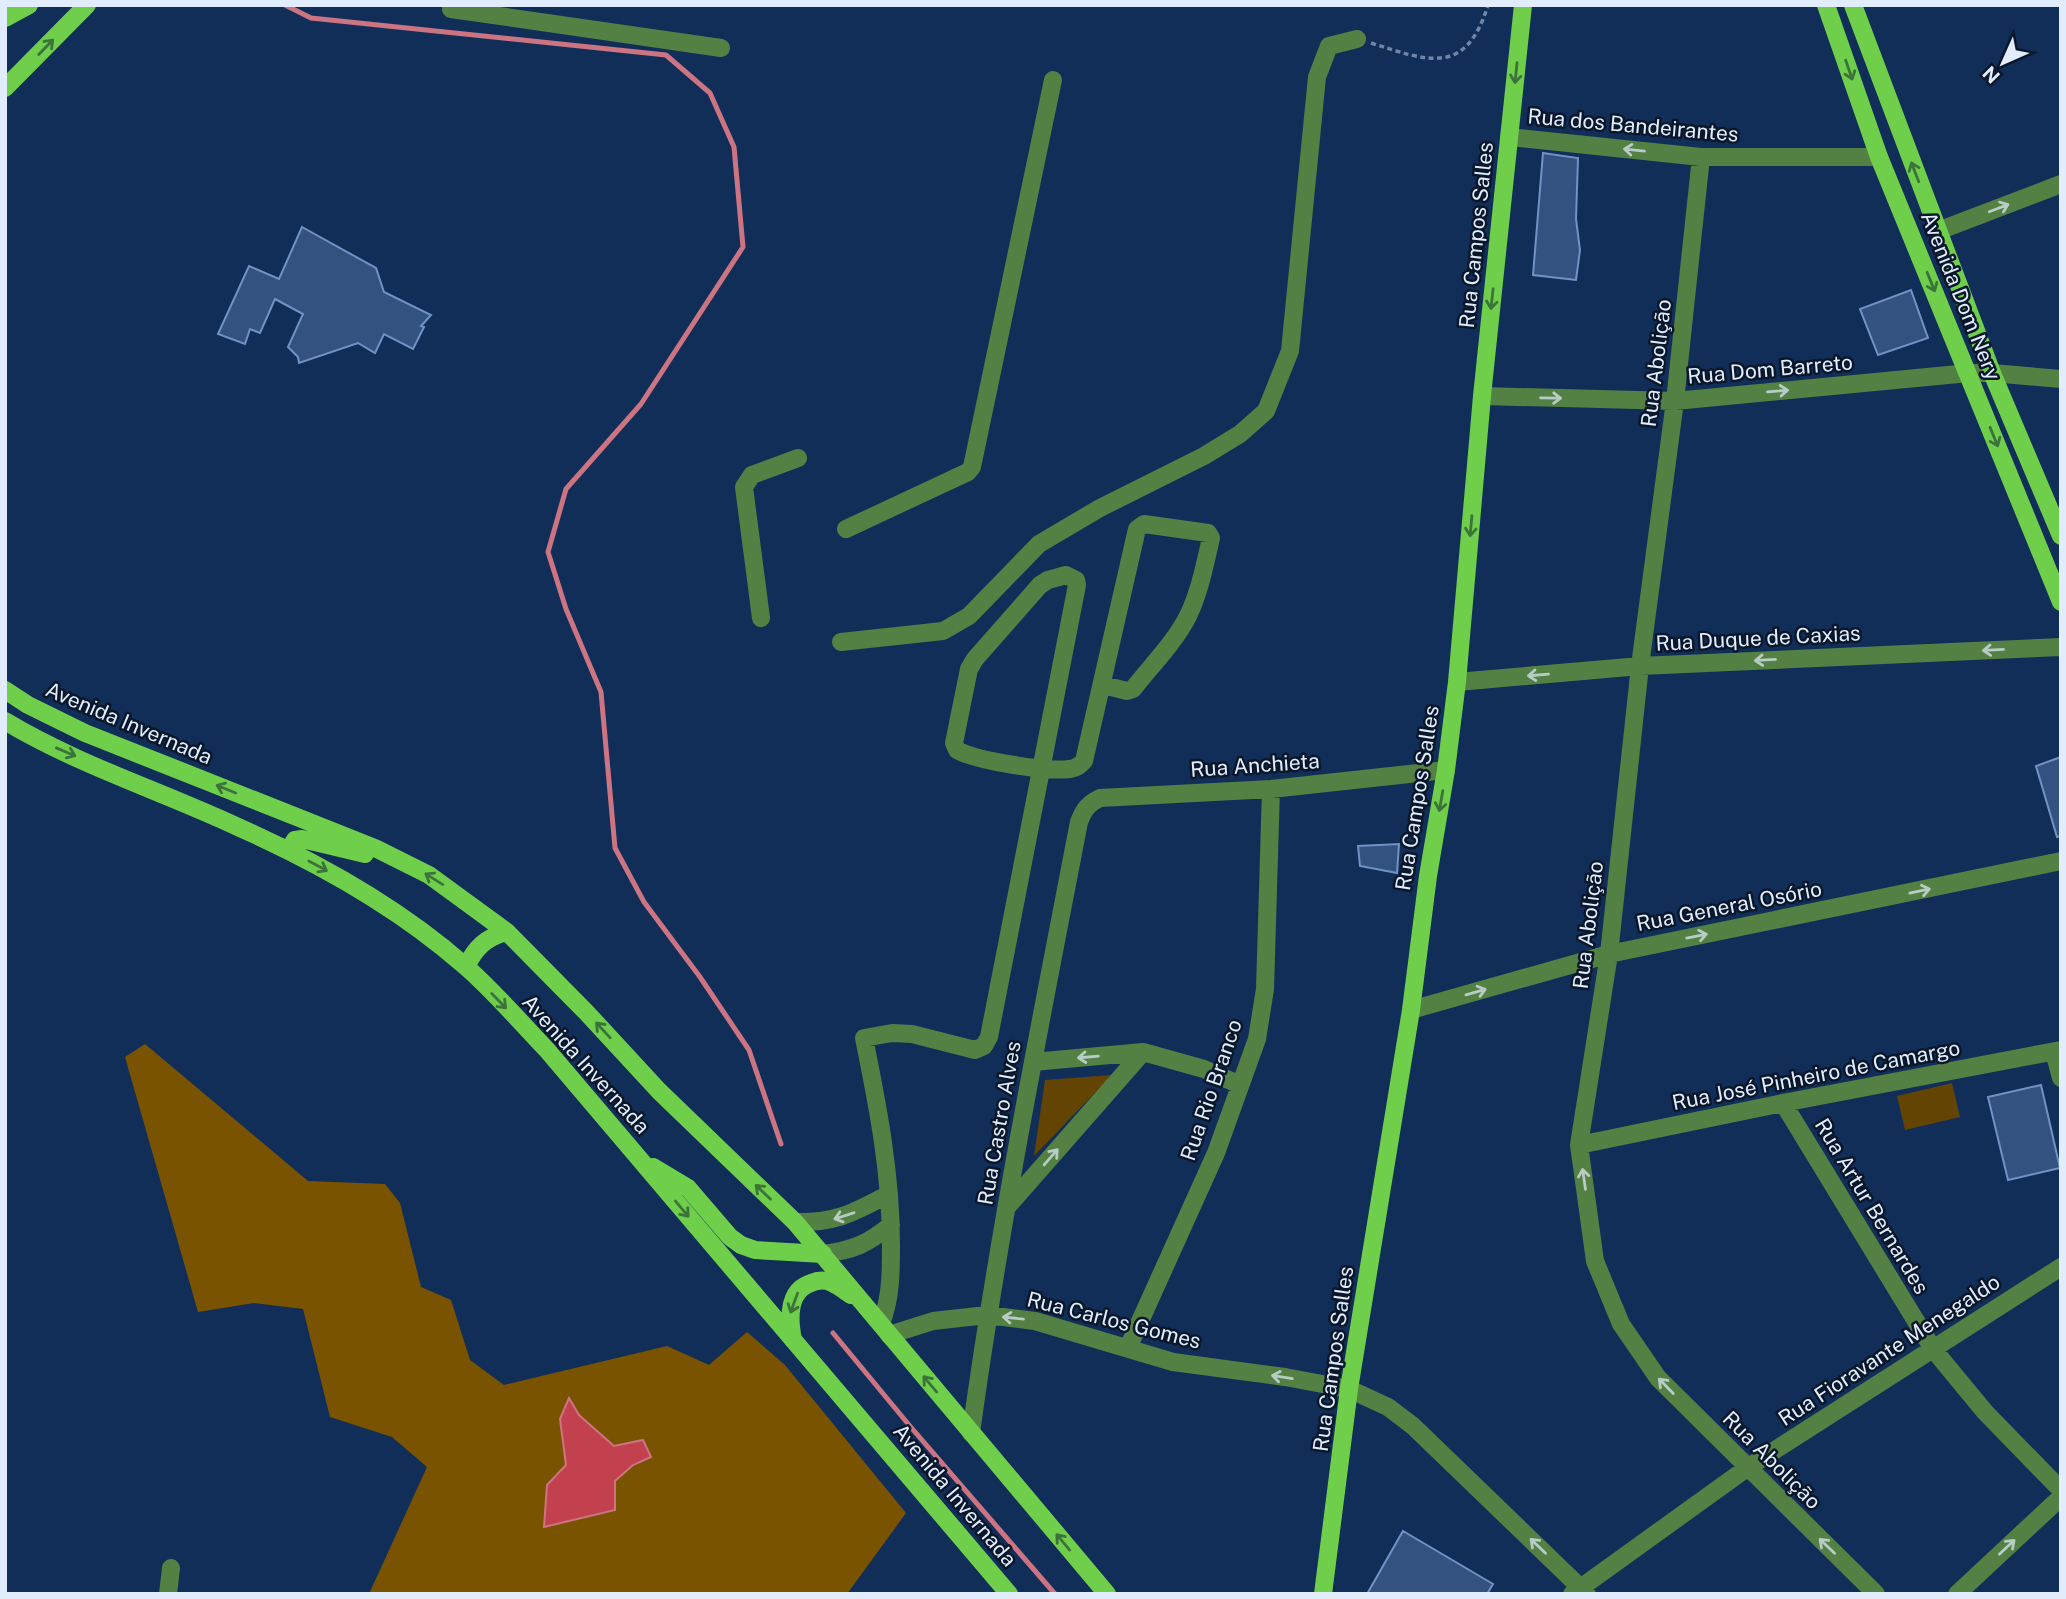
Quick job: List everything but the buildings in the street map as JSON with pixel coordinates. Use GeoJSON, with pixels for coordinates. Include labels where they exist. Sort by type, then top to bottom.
{"type":"FeatureCollection","features":[{"type":"Feature","properties":{"kind":"main road"},"geometry":{"type":"LineString","coordinates":[[5,18],[30,5]]}},
{"type":"Feature","properties":{"kind":"main road"},"geometry":{"type":"LineString","coordinates":[[5,88],[87,5]]}},
{"type":"Feature","properties":{"kind":"main road","name":"Rua Campos Salles"},"geometry":{"type":"LineString","coordinates":[[1323,1594],[1349,1389],[1411,1010],[1428,876],[1446,770],[1457,682],[1482,396],[1523,5]]}},
{"type":"Feature","properties":{"kind":"main road","name":"Avenida Dom Nery"},"geometry":{"type":"LineString","coordinates":[[1826,5],[1879,157],[2061,602]]}},
{"type":"Feature","properties":{"kind":"main road","name":"Avenida Dom Nery"},"geometry":{"type":"LineString","coordinates":[[1853,5],[1992,373],[2061,536]]}},
{"type":"Feature","properties":{"kind":"main road","name":"Avenida Invernada"},"geometry":{"type":"LineString","coordinates":[[5,690],[28,705],[85,733],[375,848],[458,895],[507,932],[659,1091],[794,1222],[1107,1594]]}},
{"type":"Feature","properties":{"kind":"main road","name":"Avenida Invernada"},"geometry":{"type":"LineString","coordinates":[[5,721],[37,740],[293,853],[378,901],[425,933],[466,967],[547,1050],[1009,1594]]}},
{"type":"Feature","properties":{"kind":"main road"},"geometry":{"type":"LineString","coordinates":[[293,853],[292,845],[295,840],[302,839],[409,865]]}},
{"type":"Feature","properties":{"kind":"main road"},"geometry":{"type":"LineString","coordinates":[[466,967],[486,939],[507,932]]}},
{"type":"Feature","properties":{"kind":"main road"},"geometry":{"type":"LineString","coordinates":[[641,1160],[688,1188],[730,1237],[741,1245],[755,1250],[823,1254]]}},
{"type":"Feature","properties":{"kind":"main road"},"geometry":{"type":"LineString","coordinates":[[773,1251],[794,1222]]}},
{"type":"Feature","properties":{"kind":"main road"},"geometry":{"type":"LineString","coordinates":[[793,1340],[789,1321],[791,1308],[802,1287],[823,1280],[863,1303]]}},
{"type":"Feature","properties":{"kind":"street"},"geometry":{"type":"LineString","coordinates":[[451,9],[721,48]]}},
{"type":"Feature","properties":{"kind":"street"},"geometry":{"type":"LineString","coordinates":[[841,642],[943,631],[969,616],[1039,544],[1100,508],[1205,456],[1240,434],[1266,411],[1290,351],[1317,77],[1329,46],[1357,39]]}},
{"type":"Feature","properties":{"kind":"street"},"geometry":{"type":"LineString","coordinates":[[846,529],[968,472],[972,467],[1053,80]]}},
{"type":"Feature","properties":{"kind":"street","name":"Rua dos Bandeirantes"},"geometry":{"type":"LineString","coordinates":[[1509,137],[1701,157],[1879,157]]}},
{"type":"Feature","properties":{"kind":"street","name":"Rua Abolição"},"geometry":{"type":"LineString","coordinates":[[1701,157],[1675,401],[1640,666],[1609,954],[1579,1145],[1595,1261],[1621,1324],[1658,1378],[1876,1594]]}},
{"type":"Feature","properties":{"kind":"street"},"geometry":{"type":"LineString","coordinates":[[1938,232],[2061,184]]}},
{"type":"Feature","properties":{"kind":"street","name":"Rua Dom Barreto"},"geometry":{"type":"LineString","coordinates":[[1482,396],[1675,401],[1969,373],[2061,380]]}},
{"type":"Feature","properties":{"kind":"street"},"geometry":{"type":"LineString","coordinates":[[761,618],[744,487],[752,475],[797,458]]}},
{"type":"Feature","properties":{"kind":"street"},"geometry":{"type":"LineString","coordinates":[[885,1329],[891,1289],[889,1194],[885,1147],[864,1038],[892,1033],[912,1034],[975,1050],[984,1046],[989,1037],[1041,768],[1077,585],[1072,576],[1048,580],[1040,585],[969,669],[954,743],[957,750],[1041,768],[1072,769],[1079,766],[1084,761],[1103,685],[1137,528],[1144,524],[1208,533],[1211,538],[1203,573],[1182,627],[1133,689],[1127,691],[1103,685]]}},
{"type":"Feature","properties":{"kind":"street","name":"Rua Duque de Caxias"},"geometry":{"type":"LineString","coordinates":[[1457,682],[1640,666],[2061,647]]}},
{"type":"Feature","properties":{"kind":"street","name":"Rua Anchieta"},"geometry":{"type":"LineString","coordinates":[[1079,822],[1083,810],[1100,798],[1271,789],[1446,770]]}},
{"type":"Feature","properties":{"kind":"street","name":"Rua Rio Branco"},"geometry":{"type":"LineString","coordinates":[[1128,1348],[1216,1153],[1257,1039],[1265,989],[1271,789]]}},
{"type":"Feature","properties":{"kind":"street","name":"Rua Castro Alves"},"geometry":{"type":"LineString","coordinates":[[971,1433],[987,1315],[1079,822]]}},
{"type":"Feature","properties":{"kind":"street","name":"Rua General Osório"},"geometry":{"type":"LineString","coordinates":[[1411,1010],[1609,954],[2061,861]]}},
{"type":"Feature","properties":{"kind":"street"},"geometry":{"type":"LineString","coordinates":[[2057,1051],[2061,1079]]}},
{"type":"Feature","properties":{"kind":"street","name":"Rua José Pinheiro de Camargo"},"geometry":{"type":"LineString","coordinates":[[1579,1145],[2057,1051]]}},
{"type":"Feature","properties":{"kind":"street"},"geometry":{"type":"LineString","coordinates":[[1006,1208],[1143,1052]]}},
{"type":"Feature","properties":{"kind":"street"},"geometry":{"type":"LineString","coordinates":[[1033,1062],[1143,1052],[1204,1069],[1240,1085]]}},
{"type":"Feature","properties":{"kind":"street","name":"Rua Artur Bernardes"},"geometry":{"type":"LineString","coordinates":[[1783,1103],[1933,1349],[1985,1412],[2061,1490]]}},
{"type":"Feature","properties":{"kind":"street"},"geometry":{"type":"LineString","coordinates":[[794,1222],[820,1222],[848,1216],[889,1194]]}},
{"type":"Feature","properties":{"kind":"street"},"geometry":{"type":"LineString","coordinates":[[823,1254],[849,1251],[871,1241],[891,1225]]}},
{"type":"Feature","properties":{"kind":"street","name":"Rua Fioravante Menegaldo"},"geometry":{"type":"LineString","coordinates":[[1580,1592],[1747,1468],[2061,1267]]}},
{"type":"Feature","properties":{"kind":"street","name":"Rua Carlos Gomes"},"geometry":{"type":"LineString","coordinates":[[885,1329],[987,1315],[1035,1321],[1172,1362],[1285,1377],[1349,1389],[1388,1407],[1413,1426],[1580,1592]]}},
{"type":"Feature","properties":{"kind":"street"},"geometry":{"type":"LineString","coordinates":[[1957,1594],[2061,1497]]}},
{"type":"Feature","properties":{"kind":"street"},"geometry":{"type":"LineString","coordinates":[[168,1594],[171,1568]]}},
{"type":"Feature","properties":{"kind":"path"},"geometry":{"type":"LineString","coordinates":[[1357,39],[1418,58],[1448,59],[1468,46],[1482,23],[1488,5]]}},
{"type":"Feature","properties":{"kind":"shaded area"},"geometry":{"type":"Polygon","coordinates":[[[145,1044],[308,1181],[385,1184],[400,1203],[421,1287],[451,1300],[470,1360],[504,1385],[667,1346],[709,1365],[747,1332],[785,1365],[906,1513],[847,1594],[369,1594],[427,1467],[392,1437],[330,1417],[303,1309],[254,1303],[198,1312],[125,1057],[145,1044]]]}},
{"type":"Feature","properties":{"kind":"shaded area"},"geometry":{"type":"Polygon","coordinates":[[[1112,1075],[1034,1156],[1045,1080],[1112,1075]]]}},
{"type":"Feature","properties":{"kind":"shaded area"},"geometry":{"type":"Polygon","coordinates":[[[1952,1083],[1960,1117],[1905,1130],[1897,1096],[1952,1083]]]}},
{"type":"Feature","properties":{"kind":"shaded area"},"geometry":{"type":"Polygon","coordinates":[[[569,1398],[579,1415],[614,1446],[643,1440],[651,1457],[633,1465],[615,1481],[615,1510],[544,1527],[547,1485],[566,1465],[560,1419],[569,1398]]]}},
{"type":"Feature","properties":{"kind":"waterway"},"geometry":{"type":"LineString","coordinates":[[285,5],[311,18],[666,55],[710,93],[734,147],[743,247],[641,404],[566,489],[548,552],[566,609],[601,692],[615,848],[644,902],[700,977],[749,1050],[781,1144]]}},
{"type":"Feature","properties":{"kind":"waterway"},"geometry":{"type":"LineString","coordinates":[[833,1333],[1055,1594]]}}]}
